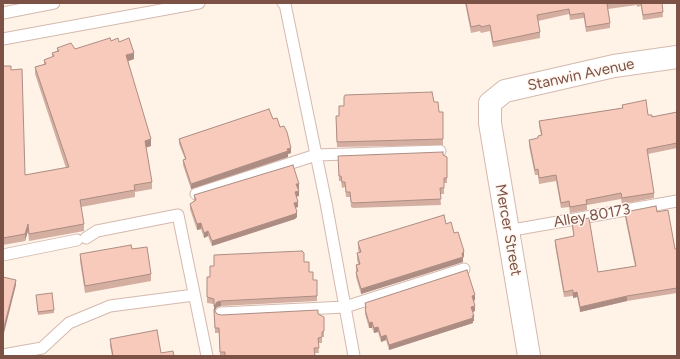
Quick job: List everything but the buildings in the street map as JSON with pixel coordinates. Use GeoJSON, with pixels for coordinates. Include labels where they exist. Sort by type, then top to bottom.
{"type":"FeatureCollection","features":[{"type":"Feature","properties":{"kind":"street","name":"Stanwin Avenue"},"geometry":{"type":"LineString","coordinates":[[490,103],[505,91],[614,66],[677,57]]}},
{"type":"Feature","properties":{"kind":"street","name":"Mercer Street"},"geometry":{"type":"LineString","coordinates":[[490,103],[490,123],[529,356]]}},
{"type":"Feature","properties":{"kind":"lane"},"geometry":{"type":"LineString","coordinates":[[3,13],[54,3]]}},
{"type":"Feature","properties":{"kind":"lane"},"geometry":{"type":"LineString","coordinates":[[3,39],[199,3]]}},
{"type":"Feature","properties":{"kind":"lane"},"geometry":{"type":"LineString","coordinates":[[283,3],[316,155],[354,356]]}},
{"type":"Feature","properties":{"kind":"lane"},"geometry":{"type":"LineString","coordinates":[[196,194],[316,155],[440,152]]}},
{"type":"Feature","properties":{"kind":"lane","name":"Alley 80173"},"geometry":{"type":"LineString","coordinates":[[507,231],[677,201]]}},
{"type":"Feature","properties":{"kind":"lane"},"geometry":{"type":"LineString","coordinates":[[3,255],[81,239],[97,231],[178,216],[207,356]]}},
{"type":"Feature","properties":{"kind":"lane"},"geometry":{"type":"LineString","coordinates":[[221,313],[345,307],[464,269]]}},
{"type":"Feature","properties":{"kind":"lane"},"geometry":{"type":"LineString","coordinates":[[3,355],[42,348],[69,323],[110,306],[194,295]]}}]}
